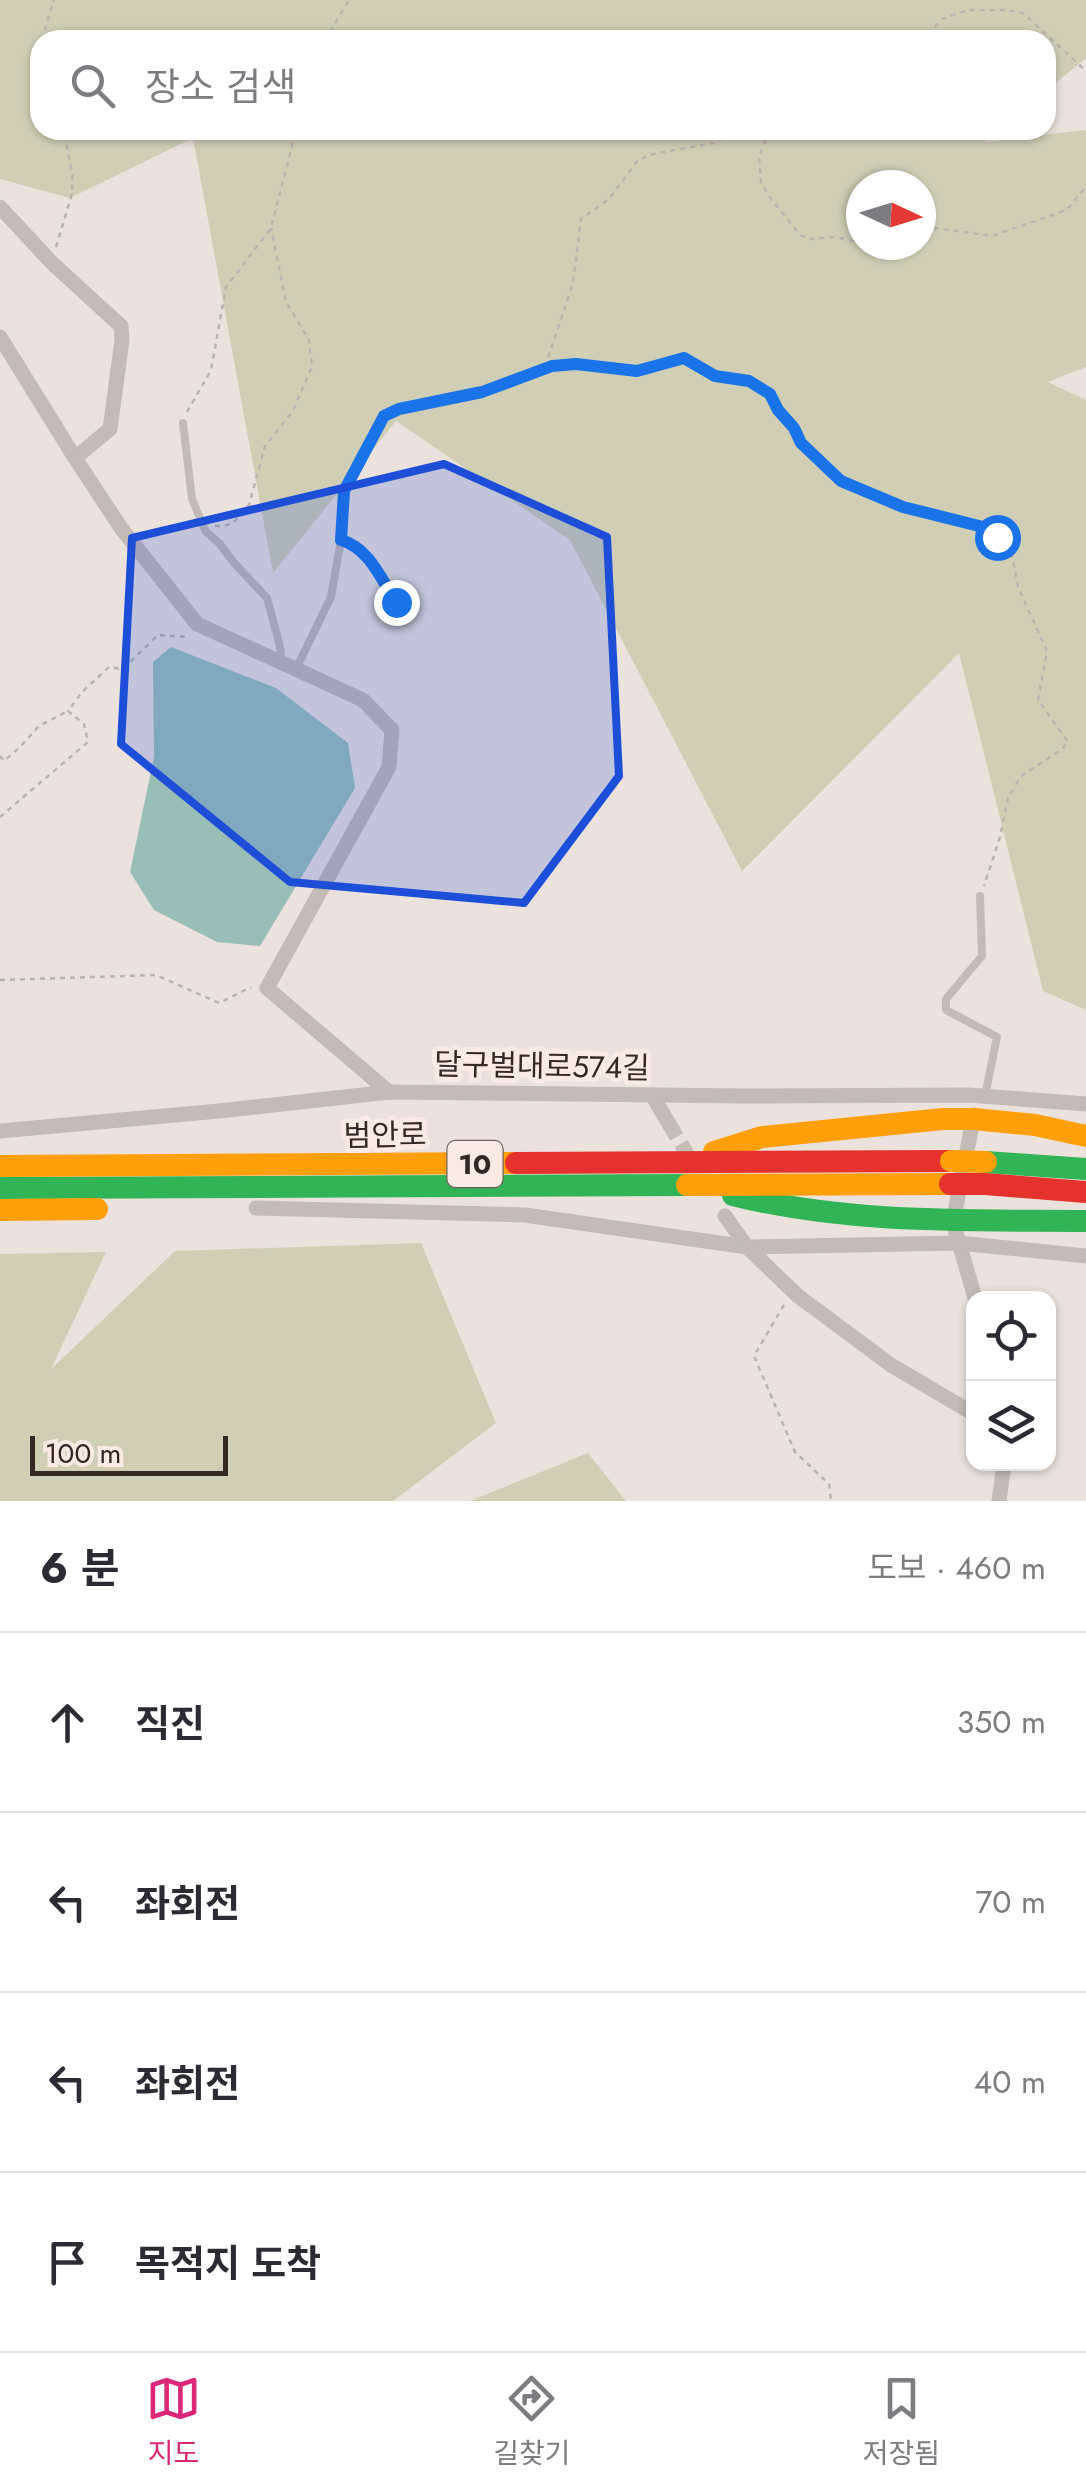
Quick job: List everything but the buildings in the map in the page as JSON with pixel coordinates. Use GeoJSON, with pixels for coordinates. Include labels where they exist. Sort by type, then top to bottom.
{"type":"FeatureCollection","features":[{"type":"Feature","properties":{"kind":"highway"},"geometry":{"type":"LineString","coordinates":[[680,1162],[762,1137],[879,1124],[978,1104],[1035,1126],[1086,1136]]}},
{"type":"Feature","properties":{"kind":"highway"},"geometry":{"type":"LineString","coordinates":[[0,1149],[407,1146],[514,1175]]}},
{"type":"Feature","properties":{"kind":"highway","name":"범안로"},"geometry":{"type":"LineString","coordinates":[[0,1188],[514,1175],[680,1162],[950,1173]]}},
{"type":"Feature","properties":{"kind":"highway","name":"범안로"},"geometry":{"type":"LineString","coordinates":[[0,1166],[514,1175],[691,1184],[950,1173]]}},
{"type":"Feature","properties":{"kind":"highway","name":"10"},"geometry":{"type":"LineString","coordinates":[[950,1173],[1086,1169]]}},
{"type":"Feature","properties":{"kind":"highway","name":"10"},"geometry":{"type":"LineString","coordinates":[[986,1173],[1086,1192]]}},
{"type":"Feature","properties":{"kind":"highway"},"geometry":{"type":"LineString","coordinates":[[0,1210],[406,1206],[514,1175]]}},
{"type":"Feature","properties":{"kind":"highway"},"geometry":{"type":"LineString","coordinates":[[691,1184],[776,1206],[916,1220],[956,1232],[1086,1222]]}},
{"type":"Feature","properties":{"kind":"street"},"geometry":{"type":"LineString","coordinates":[[0,206],[52,263],[121,326],[110,429],[75,458]]}},
{"type":"Feature","properties":{"kind":"street"},"geometry":{"type":"LineString","coordinates":[[0,336],[121,528],[197,624],[363,700],[392,730],[389,767],[268,988],[389,1092]]}},
{"type":"Feature","properties":{"kind":"street","name":"달구벌대로574길"},"geometry":{"type":"LineString","coordinates":[[0,1131],[389,1092],[1086,1104]]}},
{"type":"Feature","properties":{"kind":"street"},"geometry":{"type":"LineString","coordinates":[[652,1095],[670,1124]]}},
{"type":"Feature","properties":{"kind":"street"},"geometry":{"type":"LineString","coordinates":[[973,1291],[956,1232],[978,1104]]}},
{"type":"Feature","properties":{"kind":"street"},"geometry":{"type":"LineString","coordinates":[[256,1208],[525,1216],[748,1247],[956,1232],[1086,1256]]}},
{"type":"Feature","properties":{"kind":"street"},"geometry":{"type":"LineString","coordinates":[[725,1216],[748,1247],[793,1291],[891,1365],[966,1409]]}},
{"type":"Feature","properties":{"kind":"street"},"geometry":{"type":"LineString","coordinates":[[999,1501],[1003,1471]]}},
{"type":"Feature","properties":{"kind":"lane"},"geometry":{"type":"LineString","coordinates":[[183,422],[192,499],[206,532],[268,598],[289,666]]}},
{"type":"Feature","properties":{"kind":"lane"},"geometry":{"type":"LineString","coordinates":[[289,666],[331,597],[341,540],[362,550],[396,602]]}},
{"type":"Feature","properties":{"kind":"lane"},"geometry":{"type":"LineString","coordinates":[[978,1104],[997,1037],[946,1010],[946,999],[982,956],[980,896]]}},
{"type":"Feature","properties":{"kind":"path"},"geometry":{"type":"LineString","coordinates":[[45,30],[54,0]]}},
{"type":"Feature","properties":{"kind":"path"},"geometry":{"type":"LineString","coordinates":[[330,30],[349,0]]}},
{"type":"Feature","properties":{"kind":"path"},"geometry":{"type":"LineString","coordinates":[[932,30],[942,19],[968,10],[1022,14],[1040,30]]}},
{"type":"Feature","properties":{"kind":"path"},"geometry":{"type":"LineString","coordinates":[[1056,44],[1086,71]]}},
{"type":"Feature","properties":{"kind":"path"},"geometry":{"type":"LineString","coordinates":[[52,263],[73,180],[66,140]]}},
{"type":"Feature","properties":{"kind":"path"},"geometry":{"type":"LineString","coordinates":[[183,422],[189,404],[211,370],[226,286],[271,228],[293,140]]}},
{"type":"Feature","properties":{"kind":"path"},"geometry":{"type":"LineString","coordinates":[[544,368],[573,283],[581,219],[610,199],[638,160],[720,140]]}},
{"type":"Feature","properties":{"kind":"path"},"geometry":{"type":"LineString","coordinates":[[765,140],[759,158],[761,182],[800,235],[809,239],[846,239]]}},
{"type":"Feature","properties":{"kind":"path"},"geometry":{"type":"LineString","coordinates":[[936,228],[992,236],[1067,210],[1086,186]]}},
{"type":"Feature","properties":{"kind":"path"},"geometry":{"type":"LineString","coordinates":[[206,532],[212,526],[232,524],[248,505],[265,446],[292,412],[312,367],[309,340],[286,302],[271,228]]}},
{"type":"Feature","properties":{"kind":"path"},"geometry":{"type":"LineString","coordinates":[[341,540],[344,491],[384,416],[399,409],[482,392],[544,368],[576,364],[637,371],[684,358],[715,376],[749,381],[770,394],[801,443],[841,481],[903,507],[983,527],[1012,554],[1018,587],[1047,651],[1038,700],[1068,742],[1021,776],[1008,798],[1000,838],[980,896]]}},
{"type":"Feature","properties":{"kind":"path"},"geometry":{"type":"LineString","coordinates":[[0,756],[4,761],[39,726],[68,711],[109,667],[123,669],[158,635],[192,637],[197,624]]}},
{"type":"Feature","properties":{"kind":"path"},"geometry":{"type":"LineString","coordinates":[[0,817],[88,742],[84,724],[68,711]]}},
{"type":"Feature","properties":{"kind":"path"},"geometry":{"type":"LineString","coordinates":[[0,980],[156,975],[219,1004],[249,987],[268,988]]}},
{"type":"Feature","properties":{"kind":"path"},"geometry":{"type":"LineString","coordinates":[[793,1291],[754,1356],[795,1452],[830,1484],[831,1501]]}},
{"type":"Feature","properties":{"kind":"highlighted area"},"geometry":{"type":"Polygon","coordinates":[[[444,464],[607,537],[619,776],[524,903],[290,882],[121,744],[132,538],[444,464]]]}},
{"type":"Feature","properties":{"kind":"green space"},"geometry":{"type":"Polygon","coordinates":[[[0,0],[1086,0],[1086,58],[1056,83],[1056,30],[30,30],[30,140],[189,140],[70,198],[0,179],[0,0]]]}},
{"type":"Feature","properties":{"kind":"green space"},"geometry":{"type":"Polygon","coordinates":[[[1086,130],[1086,367],[1048,382],[1086,400],[1086,1010],[1043,991],[959,653],[742,871],[570,540],[396,421],[273,573],[193,140],[985,142],[1056,140],[1056,134],[1086,130]]]}},
{"type":"Feature","properties":{"kind":"green space"},"geometry":{"type":"Polygon","coordinates":[[[421,1243],[496,1423],[393,1501],[0,1501],[0,1254],[106,1252],[51,1369],[175,1251],[421,1243]]]}},
{"type":"Feature","properties":{"kind":"green space"},"geometry":{"type":"Polygon","coordinates":[[[588,1453],[626,1501],[470,1501],[588,1453]]]}},
{"type":"Feature","properties":{"kind":"water"},"geometry":{"type":"Polygon","coordinates":[[[171,647],[276,688],[348,743],[355,788],[260,946],[217,942],[154,910],[130,872],[154,757],[153,662],[171,647]]]}},
{"type":"Feature","properties":{"kind":"tunnel"},"geometry":{"type":"LineString","coordinates":[[669,1124],[694,1165]]}},
{"type":"Feature","properties":{"kind":"traffic: fast"},"geometry":{"type":"LineString","coordinates":[[986,1162],[1086,1169]]}},
{"type":"Feature","properties":{"kind":"traffic: fast"},"geometry":{"type":"LineString","coordinates":[[0,1188],[687,1185]]}},
{"type":"Feature","properties":{"kind":"traffic: fast"},"geometry":{"type":"LineString","coordinates":[[733,1195],[864,1216],[1086,1221]]}},
{"type":"Feature","properties":{"kind":"traffic: slow"},"geometry":{"type":"LineString","coordinates":[[714,1152],[762,1137],[943,1119],[1035,1125],[1086,1136]]}},
{"type":"Feature","properties":{"kind":"traffic: slow"},"geometry":{"type":"LineString","coordinates":[[951,1161],[986,1162]]}},
{"type":"Feature","properties":{"kind":"traffic: slow"},"geometry":{"type":"LineString","coordinates":[[0,1166],[516,1163]]}},
{"type":"Feature","properties":{"kind":"traffic: slow"},"geometry":{"type":"LineString","coordinates":[[687,1185],[950,1184]]}},
{"type":"Feature","properties":{"kind":"traffic: slow"},"geometry":{"type":"LineString","coordinates":[[0,1210],[97,1209]]}},
{"type":"Feature","properties":{"kind":"traffic: jam"},"geometry":{"type":"LineString","coordinates":[[516,1163],[951,1161]]}},
{"type":"Feature","properties":{"kind":"traffic: jam"},"geometry":{"type":"LineString","coordinates":[[950,1184],[985,1184]]}},
{"type":"Feature","properties":{"kind":"traffic: jam"},"geometry":{"type":"LineString","coordinates":[[985,1184],[1086,1192]]}},
{"type":"Feature","properties":{"kind":"route"},"geometry":{"type":"LineString","coordinates":[[396,602],[362,550],[341,540],[344,491],[384,416],[399,409],[482,392],[544,368],[576,364],[637,371],[684,358],[715,376],[749,381],[770,394],[801,443],[841,481],[903,507],[983,527],[997,537]]}}]}
